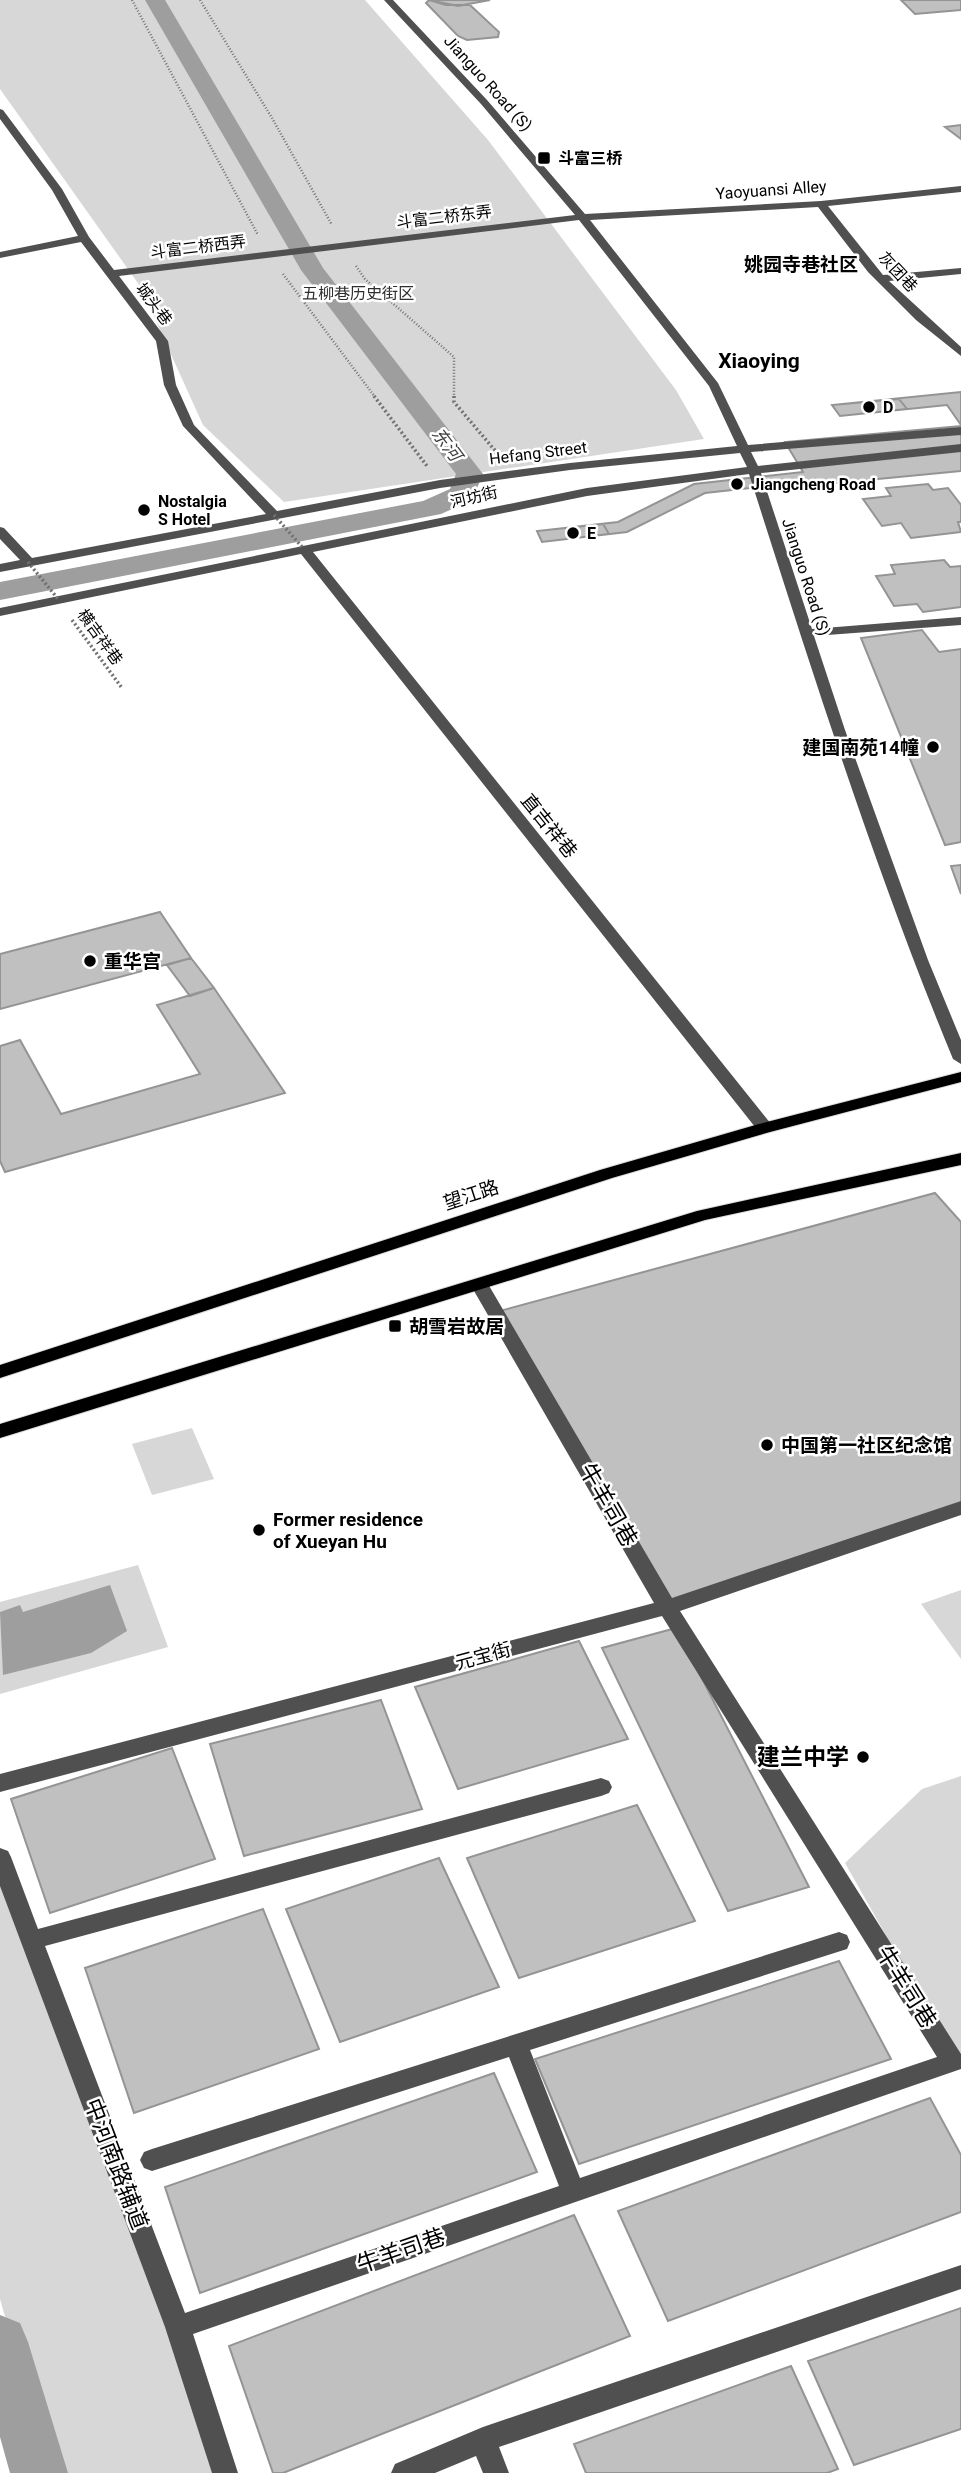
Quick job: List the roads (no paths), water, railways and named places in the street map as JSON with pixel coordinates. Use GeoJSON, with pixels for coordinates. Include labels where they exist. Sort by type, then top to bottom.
{"type":"FeatureCollection","features":[{"type":"Feature","properties":{"kind":"main road","name":"望江路"},"geometry":{"type":"LineString","coordinates":[[0,1372],[444,1226],[765,1128],[961,1077]]}},
{"type":"Feature","properties":{"kind":"main road"},"geometry":{"type":"LineString","coordinates":[[0,1432],[703,1215],[961,1159]]}},
{"type":"Feature","properties":{"kind":"street","name":"Jianguo Road (S)"},"geometry":{"type":"LineString","coordinates":[[388,0],[484,102],[582,217],[714,385],[754,470],[806,633],[920,960],[961,1059]]}},
{"type":"Feature","properties":{"kind":"street","name":"城头巷"},"geometry":{"type":"LineString","coordinates":[[0,112],[57,189],[83,238],[162,341],[170,385],[189,426],[274,515]]}},
{"type":"Feature","properties":{"kind":"street","name":"Yaoyuansi Alley"},"geometry":{"type":"LineString","coordinates":[[582,217],[821,204],[961,189]]}},
{"type":"Feature","properties":{"kind":"street","name":"灰团巷"},"geometry":{"type":"LineString","coordinates":[[821,204],[881,278],[920,318],[961,353]]}},
{"type":"Feature","properties":{"kind":"street","name":"斗富二桥东弄"},"geometry":{"type":"LineString","coordinates":[[288,252],[582,217]]}},
{"type":"Feature","properties":{"kind":"street"},"geometry":{"type":"LineString","coordinates":[[0,255],[83,238]]}},
{"type":"Feature","properties":{"kind":"street","name":"斗富二桥西弄"},"geometry":{"type":"LineString","coordinates":[[112,274],[288,252]]}},
{"type":"Feature","properties":{"kind":"street"},"geometry":{"type":"LineString","coordinates":[[881,278],[961,271]]}},
{"type":"Feature","properties":{"kind":"street","name":"Hefang Street"},"geometry":{"type":"LineString","coordinates":[[0,568],[503,474],[743,448],[961,431]]}},
{"type":"Feature","properties":{"kind":"street","name":"河坊街"},"geometry":{"type":"LineString","coordinates":[[0,612],[587,492],[754,470],[959,451]]}},
{"type":"Feature","properties":{"kind":"street"},"geometry":{"type":"LineString","coordinates":[[0,531],[28,562]]}},
{"type":"Feature","properties":{"kind":"street","name":"直吉祥巷"},"geometry":{"type":"LineString","coordinates":[[303,548],[765,1128]]}},
{"type":"Feature","properties":{"kind":"street"},"geometry":{"type":"LineString","coordinates":[[806,633],[961,621]]}},
{"type":"Feature","properties":{"kind":"street","name":"牛羊司巷"},"geometry":{"type":"LineString","coordinates":[[178,2327],[953,2062],[667,1607],[480,1283]]}},
{"type":"Feature","properties":{"kind":"street","name":"元宝街"},"geometry":{"type":"LineString","coordinates":[[0,1783],[667,1607],[961,1508]]}},
{"type":"Feature","properties":{"kind":"street"},"geometry":{"type":"LineString","coordinates":[[30,1941],[601,1787]]}},
{"type":"Feature","properties":{"kind":"street","name":"中河南路辅道"},"geometry":{"type":"LineString","coordinates":[[0,1857],[178,2327],[225,2473]]}},
{"type":"Feature","properties":{"kind":"street"},"geometry":{"type":"LineString","coordinates":[[152,2160],[838,1942]]}},
{"type":"Feature","properties":{"kind":"street"},"geometry":{"type":"LineString","coordinates":[[516,2044],[573,2193]]}},
{"type":"Feature","properties":{"kind":"street"},"geometry":{"type":"LineString","coordinates":[[404,2473],[483,2440],[961,2277]]}},
{"type":"Feature","properties":{"kind":"street"},"geometry":{"type":"LineString","coordinates":[[483,2440],[496,2473]]}},
{"type":"Feature","properties":{"kind":"waterway","name":"东河"},"geometry":{"type":"LineString","coordinates":[[0,591],[431,508],[462,494],[470,474],[313,270],[155,0]]}},
{"type":"Feature","properties":{"kind":"waterway"},"geometry":{"type":"LineString","coordinates":[[0,2342],[39,2473]]}},
{"type":"Feature","properties":{"kind":"place","name":"斗富三桥"},"geometry":{"type":"Point","coordinates":[544,158]}},
{"type":"Feature","properties":{"kind":"place","name":"D"},"geometry":{"type":"Point","coordinates":[869,407]}},
{"type":"Feature","properties":{"kind":"place","name":"Jiangcheng Road"},"geometry":{"type":"Point","coordinates":[737,484]}},
{"type":"Feature","properties":{"kind":"place","name":"Nostalgia S Hotel"},"geometry":{"type":"Point","coordinates":[144,510]}},
{"type":"Feature","properties":{"kind":"place","name":"E"},"geometry":{"type":"Point","coordinates":[573,533]}},
{"type":"Feature","properties":{"kind":"place","name":"建国南苑14幢"},"geometry":{"type":"Point","coordinates":[933,747]}},
{"type":"Feature","properties":{"kind":"place","name":"重华宫"},"geometry":{"type":"Point","coordinates":[90,961]}},
{"type":"Feature","properties":{"kind":"place","name":"胡雪岩故居"},"geometry":{"type":"Point","coordinates":[395,1326]}},
{"type":"Feature","properties":{"kind":"place","name":"中国第一社区纪念馆"},"geometry":{"type":"Point","coordinates":[767,1445]}},
{"type":"Feature","properties":{"kind":"place","name":"Former residence of Xueyan Hu"},"geometry":{"type":"Point","coordinates":[259,1530]}},
{"type":"Feature","properties":{"kind":"place","name":"建兰中学"},"geometry":{"type":"Point","coordinates":[863,1757]}},
{"type":"Feature","properties":{"kind":"district","name":"姚园寺巷社区"},"geometry":{"type":"Point","coordinates":[801,264]}},
{"type":"Feature","properties":{"kind":"district","name":"Xiaoying"},"geometry":{"type":"Point","coordinates":[759,361]}},
{"type":"Feature","properties":{"kind":"park label","name":"五柳巷历史街区"},"geometry":{"type":"Point","coordinates":[358,293]}}]}
